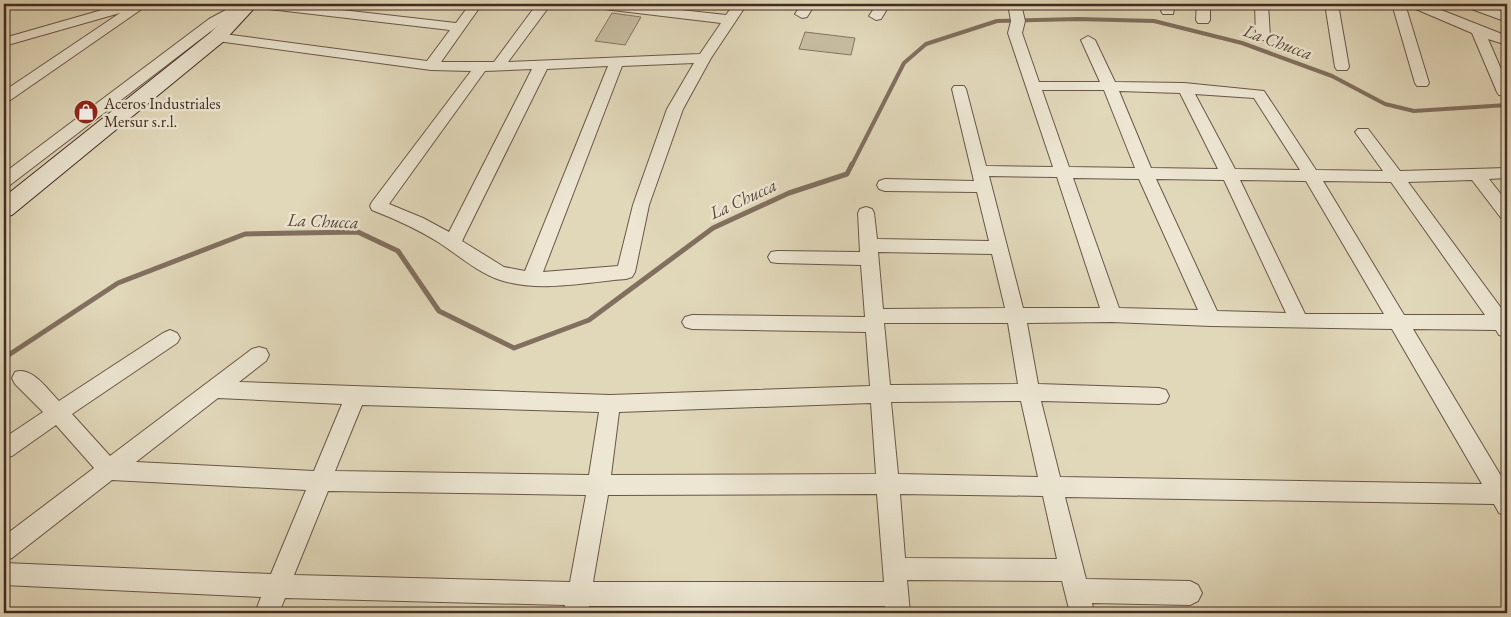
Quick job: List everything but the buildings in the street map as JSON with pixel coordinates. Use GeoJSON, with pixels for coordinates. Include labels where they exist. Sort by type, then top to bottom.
{"type":"FeatureCollection","features":[{"type":"Feature","properties":{"kind":"main road"},"geometry":{"type":"LineString","coordinates":[[4,209],[217,37],[248,4]]}},
{"type":"Feature","properties":{"kind":"street"},"geometry":{"type":"LineString","coordinates":[[4,42],[140,4]]}},
{"type":"Feature","properties":{"kind":"street"},"geometry":{"type":"LineString","coordinates":[[4,98],[140,4]]}},
{"type":"Feature","properties":{"kind":"street"},"geometry":{"type":"LineString","coordinates":[[4,181],[214,22],[229,12],[248,4]]}},
{"type":"Feature","properties":{"kind":"street"},"geometry":{"type":"LineString","coordinates":[[256,4],[459,27]]}},
{"type":"Feature","properties":{"kind":"street"},"geometry":{"type":"LineString","coordinates":[[431,66],[476,4]]}},
{"type":"Feature","properties":{"kind":"street"},"geometry":{"type":"LineString","coordinates":[[498,66],[544,4]]}},
{"type":"Feature","properties":{"kind":"street"},"geometry":{"type":"LineString","coordinates":[[596,4],[730,20]]}},
{"type":"Feature","properties":{"kind":"street"},"geometry":{"type":"LineString","coordinates":[[481,67],[378,206],[403,215],[452,242],[478,260],[513,277],[544,278],[626,272],[640,205],[675,108],[704,58],[740,4]]}},
{"type":"Feature","properties":{"kind":"street"},"geometry":{"type":"LineString","coordinates":[[876,16],[883,4]]}},
{"type":"Feature","properties":{"kind":"street"},"geometry":{"type":"LineString","coordinates":[[1014,4],[1018,21],[1015,33],[1112,315]]}},
{"type":"Feature","properties":{"kind":"street"},"geometry":{"type":"LineString","coordinates":[[1203,4],[1203,20]]}},
{"type":"Feature","properties":{"kind":"street"},"geometry":{"type":"LineString","coordinates":[[1261,4],[1263,38]]}},
{"type":"Feature","properties":{"kind":"street"},"geometry":{"type":"LineString","coordinates":[[1331,4],[1342,67]]}},
{"type":"Feature","properties":{"kind":"street"},"geometry":{"type":"LineString","coordinates":[[1398,4],[1422,83]]}},
{"type":"Feature","properties":{"kind":"street"},"geometry":{"type":"LineString","coordinates":[[1416,4],[1478,31],[1507,41]]}},
{"type":"Feature","properties":{"kind":"street"},"geometry":{"type":"LineString","coordinates":[[1471,4],[1507,18]]}},
{"type":"Feature","properties":{"kind":"street"},"geometry":{"type":"LineString","coordinates":[[1478,31],[1504,92]]}},
{"type":"Feature","properties":{"kind":"street"},"geometry":{"type":"LineString","coordinates":[[217,37],[431,66],[481,67],[704,58]]}},
{"type":"Feature","properties":{"kind":"street"},"geometry":{"type":"LineString","coordinates":[[1088,40],[1109,85],[1145,173],[1211,318]]}},
{"type":"Feature","properties":{"kind":"street"},"geometry":{"type":"LineString","coordinates":[[532,277],[618,61]]}},
{"type":"Feature","properties":{"kind":"street"},"geometry":{"type":"LineString","coordinates":[[452,242],[542,64]]}},
{"type":"Feature","properties":{"kind":"street"},"geometry":{"type":"LineString","coordinates":[[1034,86],[1184,87],[1259,94],[1311,175],[1504,500]]}},
{"type":"Feature","properties":{"kind":"street"},"geometry":{"type":"LineString","coordinates":[[1184,87],[1229,174],[1299,321]]}},
{"type":"Feature","properties":{"kind":"street"},"geometry":{"type":"LineString","coordinates":[[959,89],[1016,316],[1029,392],[1077,592]]}},
{"type":"Feature","properties":{"kind":"street"},"geometry":{"type":"LineString","coordinates":[[1364,132],[1505,326]]}},
{"type":"Feature","properties":{"kind":"street"},"geometry":{"type":"LineString","coordinates":[[885,185],[1062,173],[1396,177],[1507,173]]}},
{"type":"Feature","properties":{"kind":"street"},"geometry":{"type":"LineString","coordinates":[[1477,175],[1507,214]]}},
{"type":"Feature","properties":{"kind":"street"},"geometry":{"type":"LineString","coordinates":[[4,574],[278,586],[577,604],[898,604],[866,213]]}},
{"type":"Feature","properties":{"kind":"street"},"geometry":{"type":"LineString","coordinates":[[777,257],[998,248]]}},
{"type":"Feature","properties":{"kind":"street"},"geometry":{"type":"LineString","coordinates":[[692,322],[1112,315],[1299,321],[1398,321],[1505,326]]}},
{"type":"Feature","properties":{"kind":"street"},"geometry":{"type":"LineString","coordinates":[[4,449],[170,338]]}},
{"type":"Feature","properties":{"kind":"street"},"geometry":{"type":"LineString","coordinates":[[4,562],[12,544],[259,355]]}},
{"type":"Feature","properties":{"kind":"street"},"geometry":{"type":"LineString","coordinates":[[22,378],[58,413],[108,470],[321,481],[599,485],[888,484],[1052,486],[1504,500]]}},
{"type":"Feature","properties":{"kind":"street"},"geometry":{"type":"LineString","coordinates":[[215,389],[355,396],[610,404],[880,394],[1029,392],[1159,396]]}},
{"type":"Feature","properties":{"kind":"street"},"geometry":{"type":"LineString","coordinates":[[267,613],[355,396]]}},
{"type":"Feature","properties":{"kind":"street"},"geometry":{"type":"LineString","coordinates":[[577,604],[599,485],[610,404]]}},
{"type":"Feature","properties":{"kind":"street"},"geometry":{"type":"LineString","coordinates":[[895,569],[1077,592],[1190,592]]}},
{"type":"Feature","properties":{"kind":"shaded area"},"geometry":{"type":"Polygon","coordinates":[[[612,13],[641,17],[625,45],[595,41],[612,13]]]}},
{"type":"Feature","properties":{"kind":"shaded area"},"geometry":{"type":"Polygon","coordinates":[[[805,32],[855,38],[851,55],[799,49],[805,32]]]}},
{"type":"Feature","properties":{"kind":"waterway","name":"La Chucca"},"geometry":{"type":"LineString","coordinates":[[852,165],[904,63],[926,44],[997,21],[1078,19],[1154,21],[1242,43],[1332,76],[1385,104],[1414,111],[1507,105]]}},
{"type":"Feature","properties":{"kind":"waterway","name":"La Chucca"},"geometry":{"type":"LineString","coordinates":[[4,358],[118,283],[245,234],[358,232],[398,251],[439,311],[514,348],[589,320],[713,228],[789,193],[847,174],[852,164]]}},
{"type":"Feature","properties":{"kind":"place","name":"Aceros Industriales Mersur s.r.l."},"geometry":{"type":"Point","coordinates":[86,112]}}]}
